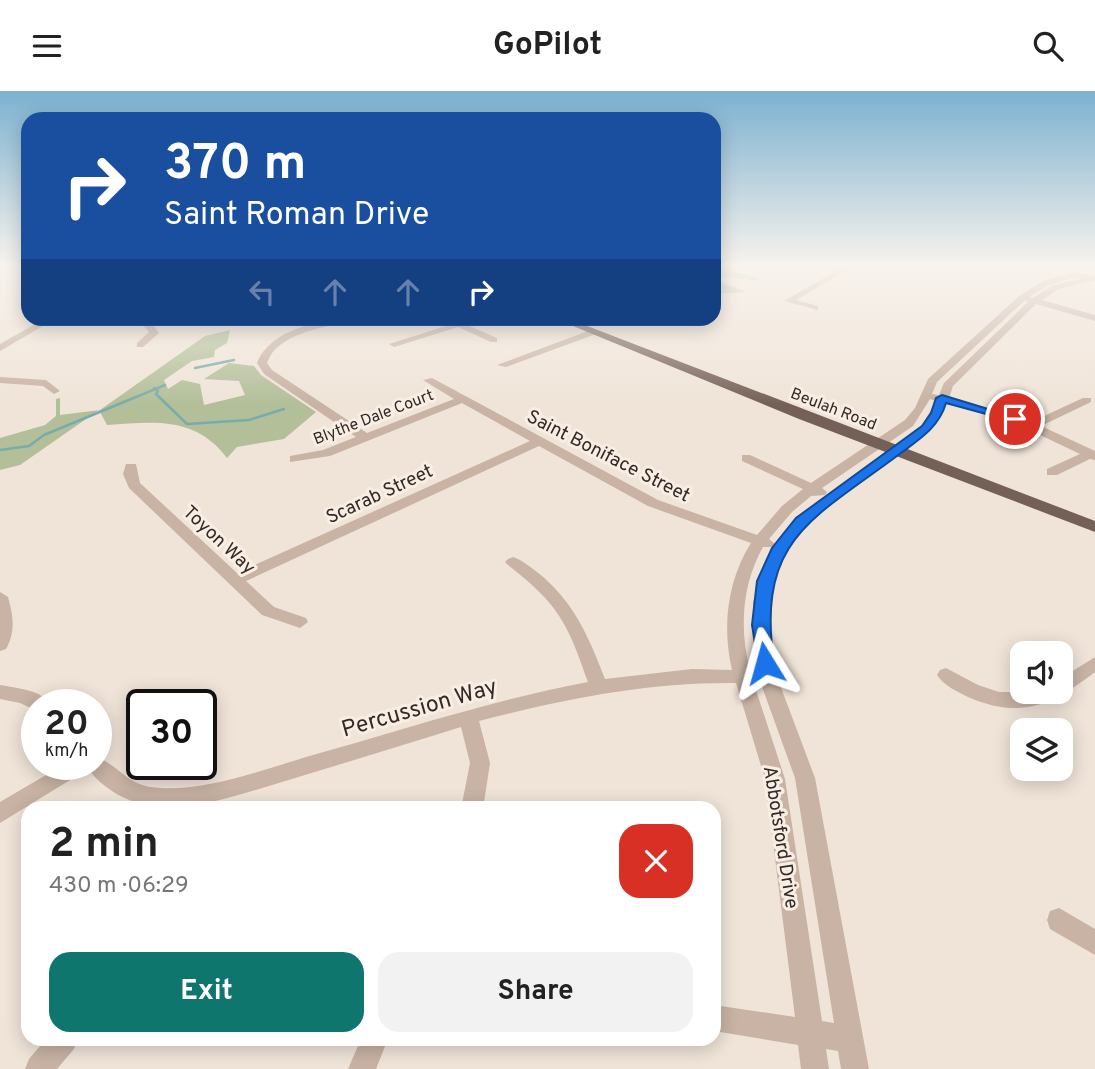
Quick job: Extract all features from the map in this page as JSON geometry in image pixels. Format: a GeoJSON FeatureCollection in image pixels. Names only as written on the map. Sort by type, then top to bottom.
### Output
{"type":"FeatureCollection","features":[{"type":"Feature","properties":{"kind":"main road","name":"Beulah Road"},"geometry":{"type":"LineString","coordinates":[[578,326],[1095,527]]}},
{"type":"Feature","properties":{"kind":"street","name":"Abbotsford Drive"},"geometry":{"type":"LineString","coordinates":[[888,447],[915,417],[932,381],[1006,313]]}},
{"type":"Feature","properties":{"kind":"street","name":"Abbotsford Drive"},"geometry":{"type":"LineString","coordinates":[[815,1069],[775,777],[742,675],[737,647],[738,598],[743,576],[759,541],[783,513],[823,493],[888,447],[932,422],[948,386],[1023,313]]}},
{"type":"Feature","properties":{"kind":"street"},"geometry":{"type":"LineString","coordinates":[[1076,313],[1095,318]]}},
{"type":"Feature","properties":{"kind":"street"},"geometry":{"type":"LineString","coordinates":[[0,348],[38,326]]}},
{"type":"Feature","properties":{"kind":"street"},"geometry":{"type":"LineString","coordinates":[[140,345],[154,333],[150,326]]}},
{"type":"Feature","properties":{"kind":"street"},"geometry":{"type":"LineString","coordinates":[[325,326],[281,340],[264,353],[262,363],[268,372],[365,437]]}},
{"type":"Feature","properties":{"kind":"street"},"geometry":{"type":"LineString","coordinates":[[394,344],[452,326]]}},
{"type":"Feature","properties":{"kind":"street"},"geometry":{"type":"LineString","coordinates":[[462,326],[494,340]]}},
{"type":"Feature","properties":{"kind":"street"},"geometry":{"type":"LineString","coordinates":[[502,365],[593,332]]}},
{"type":"Feature","properties":{"kind":"street"},"geometry":{"type":"LineString","coordinates":[[0,380],[46,383],[54,391]]}},
{"type":"Feature","properties":{"kind":"street","name":"Saint Boniface Street"},"geometry":{"type":"LineString","coordinates":[[428,380],[667,509],[780,548]]}},
{"type":"Feature","properties":{"kind":"street"},"geometry":{"type":"LineString","coordinates":[[925,395],[996,412],[1093,455]]}},
{"type":"Feature","properties":{"kind":"street","name":"Blythe Dale Court"},"geometry":{"type":"LineString","coordinates":[[294,459],[317,455],[463,399]]}},
{"type":"Feature","properties":{"kind":"street"},"geometry":{"type":"LineString","coordinates":[[1032,426],[1087,400]]}},
{"type":"Feature","properties":{"kind":"street","name":"Scarab Street"},"geometry":{"type":"LineString","coordinates":[[236,580],[539,441]]}},
{"type":"Feature","properties":{"kind":"street"},"geometry":{"type":"LineString","coordinates":[[1052,472],[1093,455]]}},
{"type":"Feature","properties":{"kind":"street"},"geometry":{"type":"LineString","coordinates":[[746,459],[823,493]]}},
{"type":"Feature","properties":{"kind":"street","name":"Toyon Way"},"geometry":{"type":"LineString","coordinates":[[131,467],[130,474],[134,485],[268,611],[300,622]]}},
{"type":"Feature","properties":{"kind":"street","name":"Abbotsford Drive"},"geometry":{"type":"LineString","coordinates":[[823,493],[780,548],[765,581],[761,602],[762,649],[768,677],[805,778],[855,1069]]}},
{"type":"Feature","properties":{"kind":"street"},"geometry":{"type":"LineString","coordinates":[[513,562],[546,586],[568,610],[598,684]]}},
{"type":"Feature","properties":{"kind":"street"},"geometry":{"type":"LineString","coordinates":[[0,597],[6,624],[0,645]]}},
{"type":"Feature","properties":{"kind":"street"},"geometry":{"type":"LineString","coordinates":[[1073,679],[1095,663]]}},
{"type":"Feature","properties":{"kind":"street"},"geometry":{"type":"LineString","coordinates":[[946,675],[973,692],[1010,701]]}},
{"type":"Feature","properties":{"kind":"street","name":"Percussion Way"},"geometry":{"type":"LineString","coordinates":[[110,780],[143,796],[207,800],[468,718],[598,684],[651,677],[768,677]]}},
{"type":"Feature","properties":{"kind":"street"},"geometry":{"type":"LineString","coordinates":[[0,691],[21,696]]}},
{"type":"Feature","properties":{"kind":"street"},"geometry":{"type":"LineString","coordinates":[[468,718],[480,763],[473,801]]}},
{"type":"Feature","properties":{"kind":"street"},"geometry":{"type":"LineString","coordinates":[[0,813],[54,780]]}},
{"type":"Feature","properties":{"kind":"street"},"geometry":{"type":"LineString","coordinates":[[1059,920],[1095,943]]}},
{"type":"Feature","properties":{"kind":"street"},"geometry":{"type":"LineString","coordinates":[[721,1019],[850,1039]]}},
{"type":"Feature","properties":{"kind":"street"},"geometry":{"type":"LineString","coordinates":[[39,1069],[58,1046]]}},
{"type":"Feature","properties":{"kind":"street"},"geometry":{"type":"LineString","coordinates":[[362,1069],[371,1046]]}},
{"type":"Feature","properties":{"kind":"green space"},"geometry":{"type":"Polygon","coordinates":[[[230,330],[227,343],[215,350],[214,357],[192,361],[164,380],[168,389],[182,380],[200,384],[204,405],[245,395],[239,381],[204,379],[229,363],[254,366],[261,375],[316,412],[284,439],[237,447],[227,458],[215,444],[188,428],[158,423],[107,425],[99,410],[205,336],[230,330]]]}},
{"type":"Feature","properties":{"kind":"green space"},"geometry":{"type":"Polygon","coordinates":[[[60,398],[60,415],[99,410],[20,465],[0,470],[0,438],[45,425],[56,416],[56,399],[60,398]]]}},
{"type":"Feature","properties":{"kind":"waterway"},"geometry":{"type":"LineString","coordinates":[[195,368],[234,360]]}},
{"type":"Feature","properties":{"kind":"waterway"},"geometry":{"type":"LineString","coordinates":[[155,389],[165,385]]}},
{"type":"Feature","properties":{"kind":"waterway"},"geometry":{"type":"LineString","coordinates":[[0,450],[29,446],[44,435],[155,389]]}},
{"type":"Feature","properties":{"kind":"waterway"},"geometry":{"type":"LineString","coordinates":[[155,389],[158,391],[156,394],[187,424],[249,420],[284,409]]}},
{"type":"Feature","properties":{"kind":"route"},"geometry":{"type":"LineString","coordinates":[[765,663],[760,625],[765,581],[780,548],[802,521],[926,428],[937,413],[942,398],[1015,419]]}}]}
